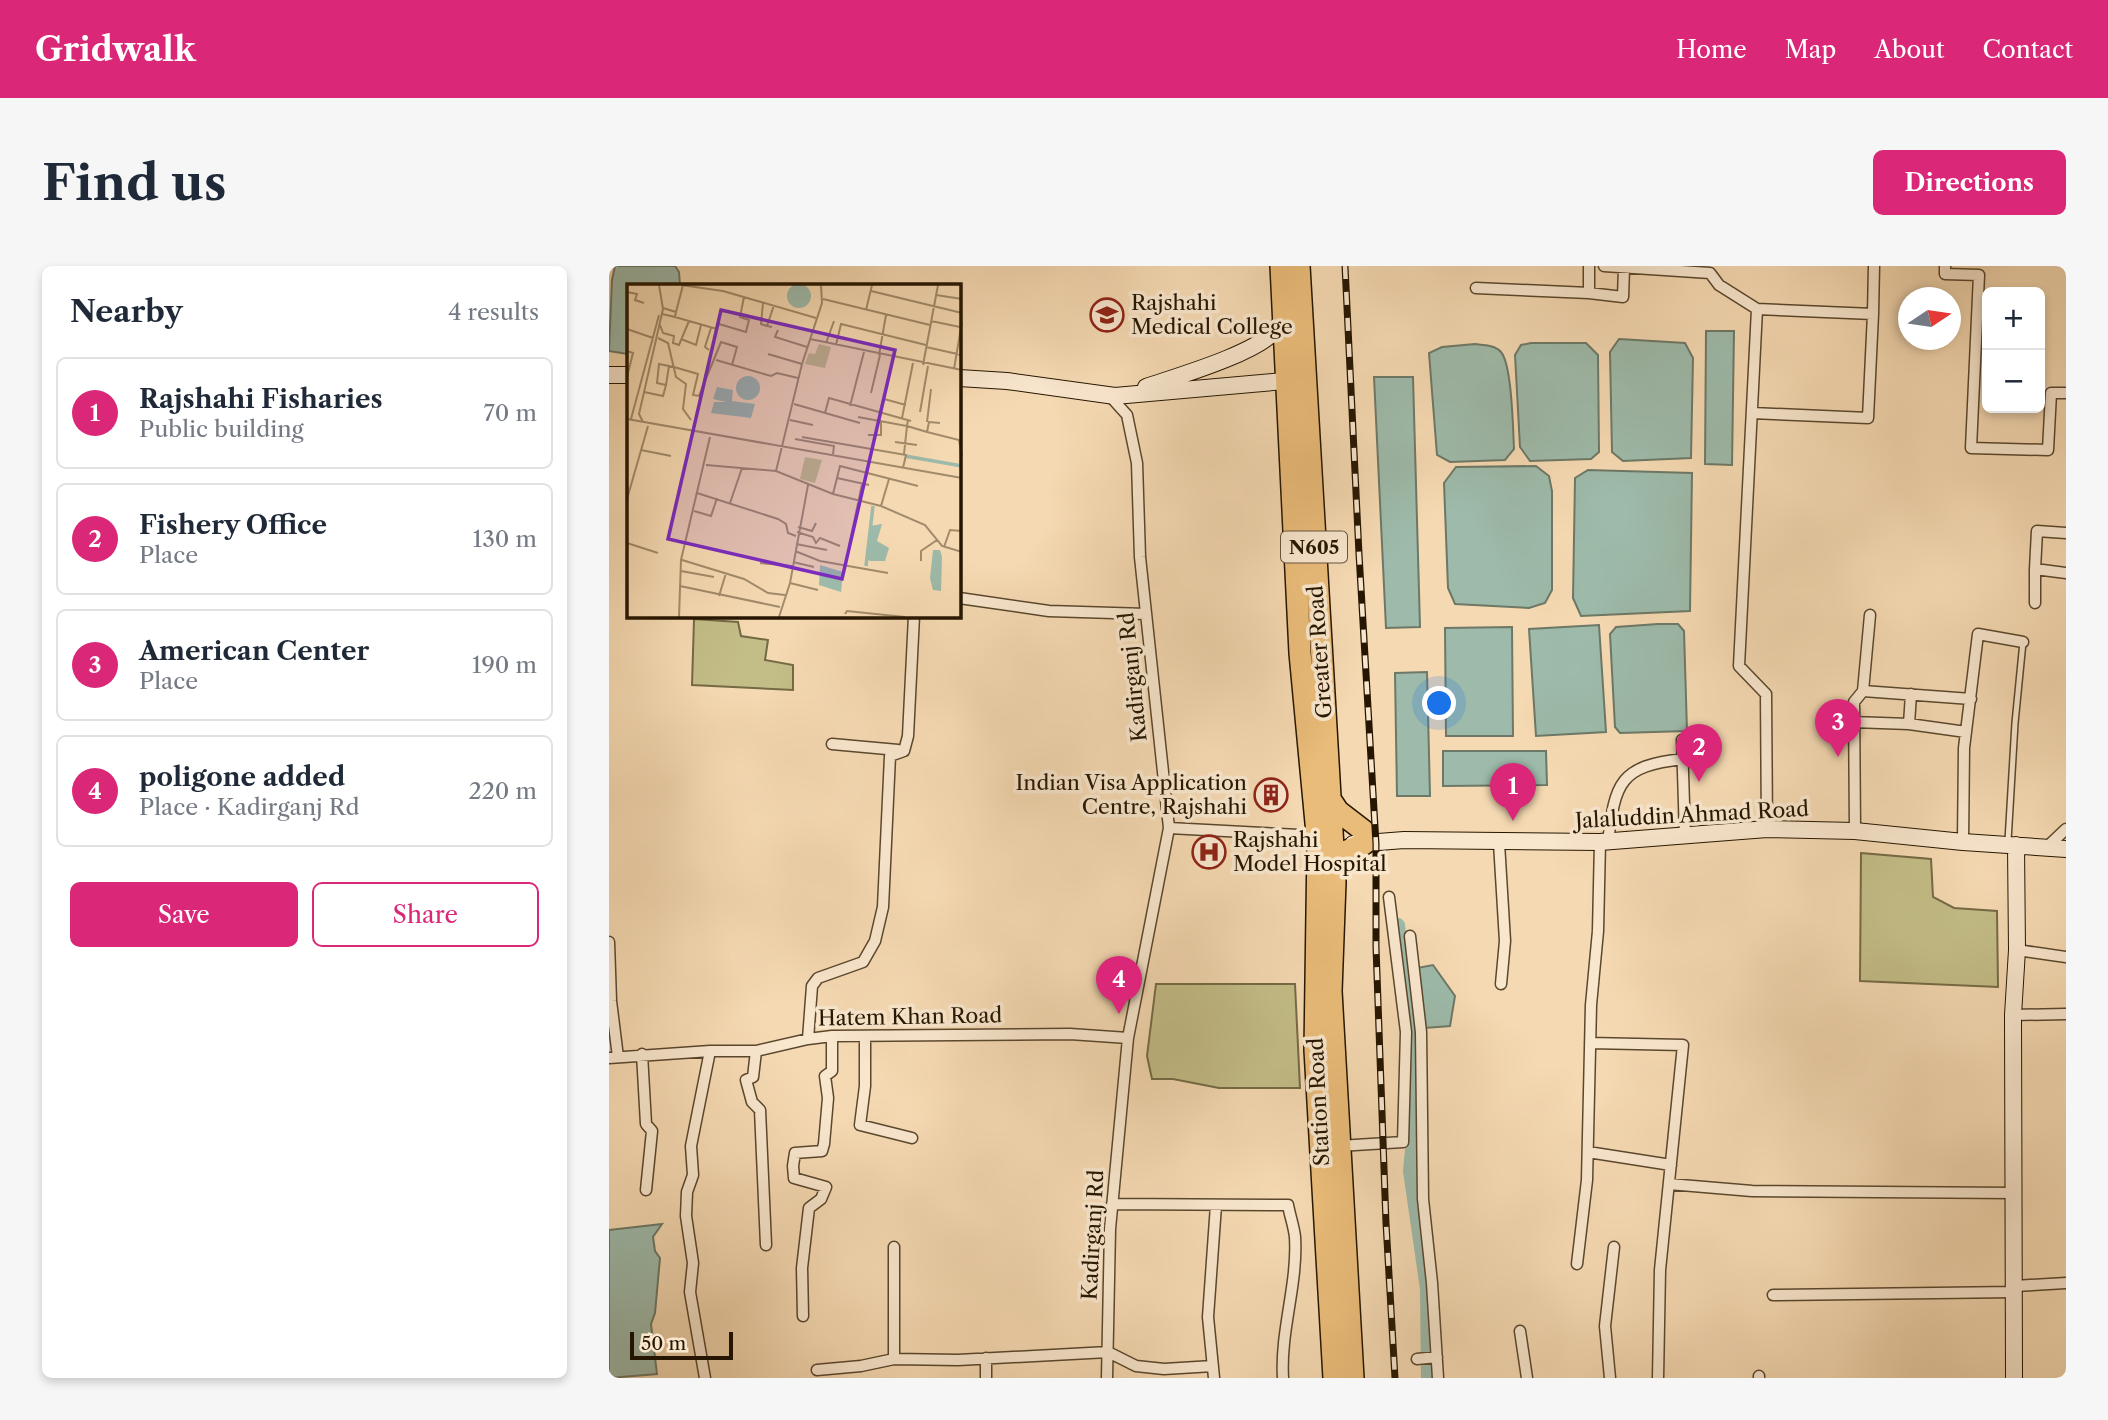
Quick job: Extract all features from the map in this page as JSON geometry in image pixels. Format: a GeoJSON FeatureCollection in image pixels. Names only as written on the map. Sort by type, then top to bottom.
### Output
{"type":"FeatureCollection","features":[{"type":"Feature","properties":{"kind":"highway","name":"Greater Road"},"geometry":{"type":"LineString","coordinates":[[1281,266],[1300,653],[1319,836]]}},
{"type":"Feature","properties":{"kind":"highway","name":"Greater Road"},"geometry":{"type":"LineString","coordinates":[[1300,266],[1330,799],[1319,836]]}},
{"type":"Feature","properties":{"kind":"highway"},"geometry":{"type":"LineString","coordinates":[[1330,799],[1364,837],[1347,851],[1334,870]]}},
{"type":"Feature","properties":{"kind":"highway","name":"Station Road"},"geometry":{"type":"LineString","coordinates":[[1319,836],[1334,870],[1331,991],[1353,1378]]}},
{"type":"Feature","properties":{"kind":"highway","name":"Station Road"},"geometry":{"type":"LineString","coordinates":[[1319,836],[1315,1050],[1334,1378]]}},
{"type":"Feature","properties":{"kind":"street"},"geometry":{"type":"LineString","coordinates":[[1589,266],[1589,293]]}},
{"type":"Feature","properties":{"kind":"street"},"geometry":{"type":"LineString","coordinates":[[1604,266],[1710,272],[1719,285],[1757,309],[1873,314]]}},
{"type":"Feature","properties":{"kind":"street"},"geometry":{"type":"LineString","coordinates":[[1752,413],[1868,418],[1874,266]]}},
{"type":"Feature","properties":{"kind":"street"},"geometry":{"type":"LineString","coordinates":[[1945,266],[1945,274],[1979,275],[1971,449],[2048,450],[2051,393],[2066,393]]}},
{"type":"Feature","properties":{"kind":"street"},"geometry":{"type":"LineString","coordinates":[[1476,288],[1623,297],[1624,268]]}},
{"type":"Feature","properties":{"kind":"street"},"geometry":{"type":"LineString","coordinates":[[1757,309],[1739,666],[1766,694],[1767,830]]}},
{"type":"Feature","properties":{"kind":"street"},"geometry":{"type":"LineString","coordinates":[[1115,395],[1212,364],[1242,351],[1277,329],[1284,316]]}},
{"type":"Feature","properties":{"kind":"street"},"geometry":{"type":"LineString","coordinates":[[609,375],[627,374]]}},
{"type":"Feature","properties":{"kind":"street"},"geometry":{"type":"LineString","coordinates":[[961,378],[1007,381],[1115,395],[1285,381]]}},
{"type":"Feature","properties":{"kind":"street","name":"Kadirganj Rd"},"geometry":{"type":"LineString","coordinates":[[1107,1378],[1112,1204],[1129,1038],[1169,828],[1140,557],[1137,463],[1127,415],[1115,395]]}},
{"type":"Feature","properties":{"kind":"street"},"geometry":{"type":"LineString","coordinates":[[2035,603],[2037,531],[2066,533]]}},
{"type":"Feature","properties":{"kind":"street"},"geometry":{"type":"LineString","coordinates":[[2035,569],[2066,573]]}},
{"type":"Feature","properties":{"kind":"street"},"geometry":{"type":"LineString","coordinates":[[961,598],[1049,611],[1146,614]]}},
{"type":"Feature","properties":{"kind":"street"},"geometry":{"type":"LineString","coordinates":[[1854,831],[1854,702],[1863,691],[1870,615]]}},
{"type":"Feature","properties":{"kind":"street"},"geometry":{"type":"LineString","coordinates":[[904,751],[908,736],[914,618]]}},
{"type":"Feature","properties":{"kind":"street"},"geometry":{"type":"LineString","coordinates":[[1963,842],[1966,732],[1978,634],[2023,642]]}},
{"type":"Feature","properties":{"kind":"street"},"geometry":{"type":"LineString","coordinates":[[1863,691],[1971,699]]}},
{"type":"Feature","properties":{"kind":"street"},"geometry":{"type":"LineString","coordinates":[[1909,724],[1911,694]]}},
{"type":"Feature","properties":{"kind":"street"},"geometry":{"type":"LineString","coordinates":[[1853,722],[1909,724],[1966,732]]}},
{"type":"Feature","properties":{"kind":"street"},"geometry":{"type":"LineString","coordinates":[[1682,740],[1685,836]]}},
{"type":"Feature","properties":{"kind":"street"},"geometry":{"type":"LineString","coordinates":[[832,744],[904,751]]}},
{"type":"Feature","properties":{"kind":"street"},"geometry":{"type":"LineString","coordinates":[[808,1039],[812,986],[818,978],[863,962],[875,941],[883,906],[890,756],[904,751]]}},
{"type":"Feature","properties":{"kind":"street"},"geometry":{"type":"LineString","coordinates":[[1577,1264],[1587,1180],[1590,1043],[1604,842],[1614,800],[1629,776],[1643,766],[1683,760]]}},
{"type":"Feature","properties":{"kind":"street"},"geometry":{"type":"LineString","coordinates":[[1169,828],[1319,836]]}},
{"type":"Feature","properties":{"kind":"street"},"geometry":{"type":"LineString","coordinates":[[2047,847],[2066,829]]}},
{"type":"Feature","properties":{"kind":"street","name":"Jalaluddin Ahmad Road"},"geometry":{"type":"LineString","coordinates":[[1319,836],[1499,843],[1604,842],[1767,830],[1854,831],[2066,849]]}},
{"type":"Feature","properties":{"kind":"street"},"geometry":{"type":"LineString","coordinates":[[1499,843],[1505,941],[1501,984]]}},
{"type":"Feature","properties":{"kind":"street"},"geometry":{"type":"LineString","coordinates":[[2012,845],[2017,950],[2013,1015],[2014,1378]]}},
{"type":"Feature","properties":{"kind":"street"},"geometry":{"type":"LineString","coordinates":[[1339,1146],[1403,1142],[1406,1032],[1389,897]]}},
{"type":"Feature","properties":{"kind":"street"},"geometry":{"type":"LineString","coordinates":[[1410,936],[1421,1032],[1423,1199],[1438,1378]]}},
{"type":"Feature","properties":{"kind":"street"},"geometry":{"type":"LineString","coordinates":[[609,942],[614,1057]]}},
{"type":"Feature","properties":{"kind":"street"},"geometry":{"type":"LineString","coordinates":[[2017,950],[2066,957]]}},
{"type":"Feature","properties":{"kind":"street"},"geometry":{"type":"LineString","coordinates":[[2013,1015],[2066,1014]]}},
{"type":"Feature","properties":{"kind":"street"},"geometry":{"type":"LineString","coordinates":[[1406,1032],[1421,1032]]}},
{"type":"Feature","properties":{"kind":"street","name":"Hatem Khan Road"},"geometry":{"type":"LineString","coordinates":[[614,1057],[756,1051],[808,1039],[832,1037],[1070,1034],[1129,1038]]}},
{"type":"Feature","properties":{"kind":"street"},"geometry":{"type":"LineString","coordinates":[[865,1036],[865,1086],[860,1125],[912,1138]]}},
{"type":"Feature","properties":{"kind":"street"},"geometry":{"type":"LineString","coordinates":[[803,1316],[802,1268],[809,1208],[821,1199],[826,1187],[794,1178],[793,1166],[795,1153],[822,1151],[828,1098],[825,1076],[832,1072],[832,1037]]}},
{"type":"Feature","properties":{"kind":"street"},"geometry":{"type":"LineString","coordinates":[[1590,1043],[1683,1045],[1660,1270],[1658,1378]]}},
{"type":"Feature","properties":{"kind":"street"},"geometry":{"type":"LineString","coordinates":[[705,1378],[690,1292],[693,1263],[686,1216],[687,1192],[693,1175],[691,1146],[710,1051]]}},
{"type":"Feature","properties":{"kind":"street"},"geometry":{"type":"LineString","coordinates":[[756,1051],[753,1077],[746,1080],[752,1102],[760,1110],[766,1245]]}},
{"type":"Feature","properties":{"kind":"street"},"geometry":{"type":"LineString","coordinates":[[642,1054],[646,1124],[652,1131],[646,1190]]}},
{"type":"Feature","properties":{"kind":"street"},"geometry":{"type":"LineString","coordinates":[[1406,1082],[1422,1083]]}},
{"type":"Feature","properties":{"kind":"street"},"geometry":{"type":"LineString","coordinates":[[1588,1152],[1671,1165]]}},
{"type":"Feature","properties":{"kind":"street"},"geometry":{"type":"LineString","coordinates":[[1668,1184],[1752,1191],[2014,1192]]}},
{"type":"Feature","properties":{"kind":"street"},"geometry":{"type":"LineString","coordinates":[[1112,1204],[1288,1205],[1295,1236],[1294,1265],[1285,1321],[1283,1378]]}},
{"type":"Feature","properties":{"kind":"street"},"geometry":{"type":"LineString","coordinates":[[1214,1378],[1208,1317],[1216,1205]]}},
{"type":"Feature","properties":{"kind":"street"},"geometry":{"type":"LineString","coordinates":[[894,1247],[894,1359]]}},
{"type":"Feature","properties":{"kind":"street"},"geometry":{"type":"LineString","coordinates":[[1610,1378],[1605,1326],[1614,1247]]}},
{"type":"Feature","properties":{"kind":"street"},"geometry":{"type":"LineString","coordinates":[[1773,1295],[2015,1289],[2066,1283]]}},
{"type":"Feature","properties":{"kind":"street"},"geometry":{"type":"LineString","coordinates":[[1520,1331],[1527,1378]]}},
{"type":"Feature","properties":{"kind":"street"},"geometry":{"type":"LineString","coordinates":[[817,1370],[861,1366],[894,1359],[1108,1352],[1136,1366],[1164,1369],[1213,1366]]}},
{"type":"Feature","properties":{"kind":"street"},"geometry":{"type":"LineString","coordinates":[[1417,1359],[1437,1357]]}},
{"type":"Feature","properties":{"kind":"street"},"geometry":{"type":"LineString","coordinates":[[986,1358],[986,1378]]}},
{"type":"Feature","properties":{"kind":"lane"},"geometry":{"type":"LineString","coordinates":[[2012,845],[2015,723],[2023,642]]}},
{"type":"Feature","properties":{"kind":"shaded area"},"geometry":{"type":"Polygon","coordinates":[[[615,266],[675,266],[679,272],[680,284],[627,284],[627,354],[609,351],[615,266]]]}},
{"type":"Feature","properties":{"kind":"shaded area"},"geometry":{"type":"Polygon","coordinates":[[[1706,331],[1734,331],[1732,465],[1705,464],[1706,331]]]}},
{"type":"Feature","properties":{"kind":"shaded area"},"geometry":{"type":"Polygon","coordinates":[[[1619,339],[1685,343],[1693,358],[1691,458],[1623,461],[1612,452],[1610,352],[1619,339]]]}},
{"type":"Feature","properties":{"kind":"shaded area"},"geometry":{"type":"Polygon","coordinates":[[[1586,343],[1598,355],[1599,452],[1591,459],[1530,461],[1520,447],[1515,355],[1521,345],[1586,343]]]}},
{"type":"Feature","properties":{"kind":"shaded area"},"geometry":{"type":"Polygon","coordinates":[[[1475,344],[1496,348],[1505,359],[1514,449],[1505,460],[1450,462],[1437,455],[1429,353],[1442,347],[1475,344]]]}},
{"type":"Feature","properties":{"kind":"shaded area"},"geometry":{"type":"Polygon","coordinates":[[[1374,377],[1413,377],[1420,627],[1386,628],[1374,377]]]}},
{"type":"Feature","properties":{"kind":"shaded area"},"geometry":{"type":"Polygon","coordinates":[[[1536,466],[1549,476],[1552,491],[1552,590],[1545,603],[1529,608],[1455,604],[1448,588],[1444,483],[1456,467],[1536,466]]]}},
{"type":"Feature","properties":{"kind":"shaded area"},"geometry":{"type":"Polygon","coordinates":[[[1588,470],[1692,473],[1690,611],[1581,616],[1573,598],[1575,478],[1588,470]]]}},
{"type":"Feature","properties":{"kind":"shaded area"},"geometry":{"type":"Polygon","coordinates":[[[694,619],[738,622],[741,636],[768,640],[765,660],[793,665],[793,690],[692,685],[694,619]]]}},
{"type":"Feature","properties":{"kind":"shaded area"},"geometry":{"type":"Polygon","coordinates":[[[1678,624],[1684,631],[1687,731],[1620,733],[1615,727],[1610,634],[1616,627],[1678,624]]]}},
{"type":"Feature","properties":{"kind":"shaded area"},"geometry":{"type":"Polygon","coordinates":[[[1599,625],[1606,732],[1536,736],[1529,629],[1599,625]]]}},
{"type":"Feature","properties":{"kind":"shaded area"},"geometry":{"type":"Polygon","coordinates":[[[1512,627],[1513,736],[1446,736],[1445,628],[1512,627]]]}},
{"type":"Feature","properties":{"kind":"shaded area"},"geometry":{"type":"Polygon","coordinates":[[[1427,672],[1430,796],[1397,796],[1395,673],[1427,672]]]}},
{"type":"Feature","properties":{"kind":"shaded area"},"geometry":{"type":"Polygon","coordinates":[[[1443,751],[1546,751],[1547,785],[1443,786],[1443,751]]]}},
{"type":"Feature","properties":{"kind":"shaded area"},"geometry":{"type":"Polygon","coordinates":[[[1861,853],[1931,859],[1933,897],[1954,908],[1997,911],[1998,987],[1860,981],[1861,853]]]}},
{"type":"Feature","properties":{"kind":"shaded area"},"geometry":{"type":"Polygon","coordinates":[[[1433,965],[1455,996],[1450,1026],[1425,1028],[1417,968],[1433,965]]]}},
{"type":"Feature","properties":{"kind":"shaded area"},"geometry":{"type":"Polygon","coordinates":[[[1156,984],[1295,984],[1300,1088],[1219,1088],[1173,1079],[1152,1079],[1147,1056],[1156,984]]]}},
{"type":"Feature","properties":{"kind":"shaded area"},"geometry":{"type":"Polygon","coordinates":[[[662,1224],[653,1237],[655,1251],[660,1258],[655,1313],[651,1324],[657,1374],[609,1378],[609,1230],[662,1224]]]}},
{"type":"Feature","properties":{"kind":"waterway"},"geometry":{"type":"LineString","coordinates":[[1398,925],[1416,1051],[1416,1108],[1410,1171],[1427,1289],[1428,1378]]}},
{"type":"Feature","properties":{"kind":"railway"},"geometry":{"type":"LineString","coordinates":[[1345,266],[1376,844],[1376,947],[1386,1223],[1395,1378]]}},
{"type":"Feature","properties":{"kind":"place","name":"Rajshahi Medical College"},"geometry":{"type":"Point","coordinates":[1107,315]}},
{"type":"Feature","properties":{"kind":"place","name":"American Center"},"geometry":{"type":"Point","coordinates":[1838,757]}},
{"type":"Feature","properties":{"kind":"place","name":"Fishery Office"},"geometry":{"type":"Point","coordinates":[1699,782]}},
{"type":"Feature","properties":{"kind":"place","name":"Indian Visa Application Centre, Rajshahi"},"geometry":{"type":"Point","coordinates":[1271,795]}},
{"type":"Feature","properties":{"kind":"place","name":"Rajshahi Fisharies"},"geometry":{"type":"Point","coordinates":[1513,821]}},
{"type":"Feature","properties":{"kind":"place","name":"Rajshahi Model Hospital"},"geometry":{"type":"Point","coordinates":[1209,852]}},
{"type":"Feature","properties":{"kind":"place","name":"poligone added"},"geometry":{"type":"Point","coordinates":[1119,1014]}}]}
